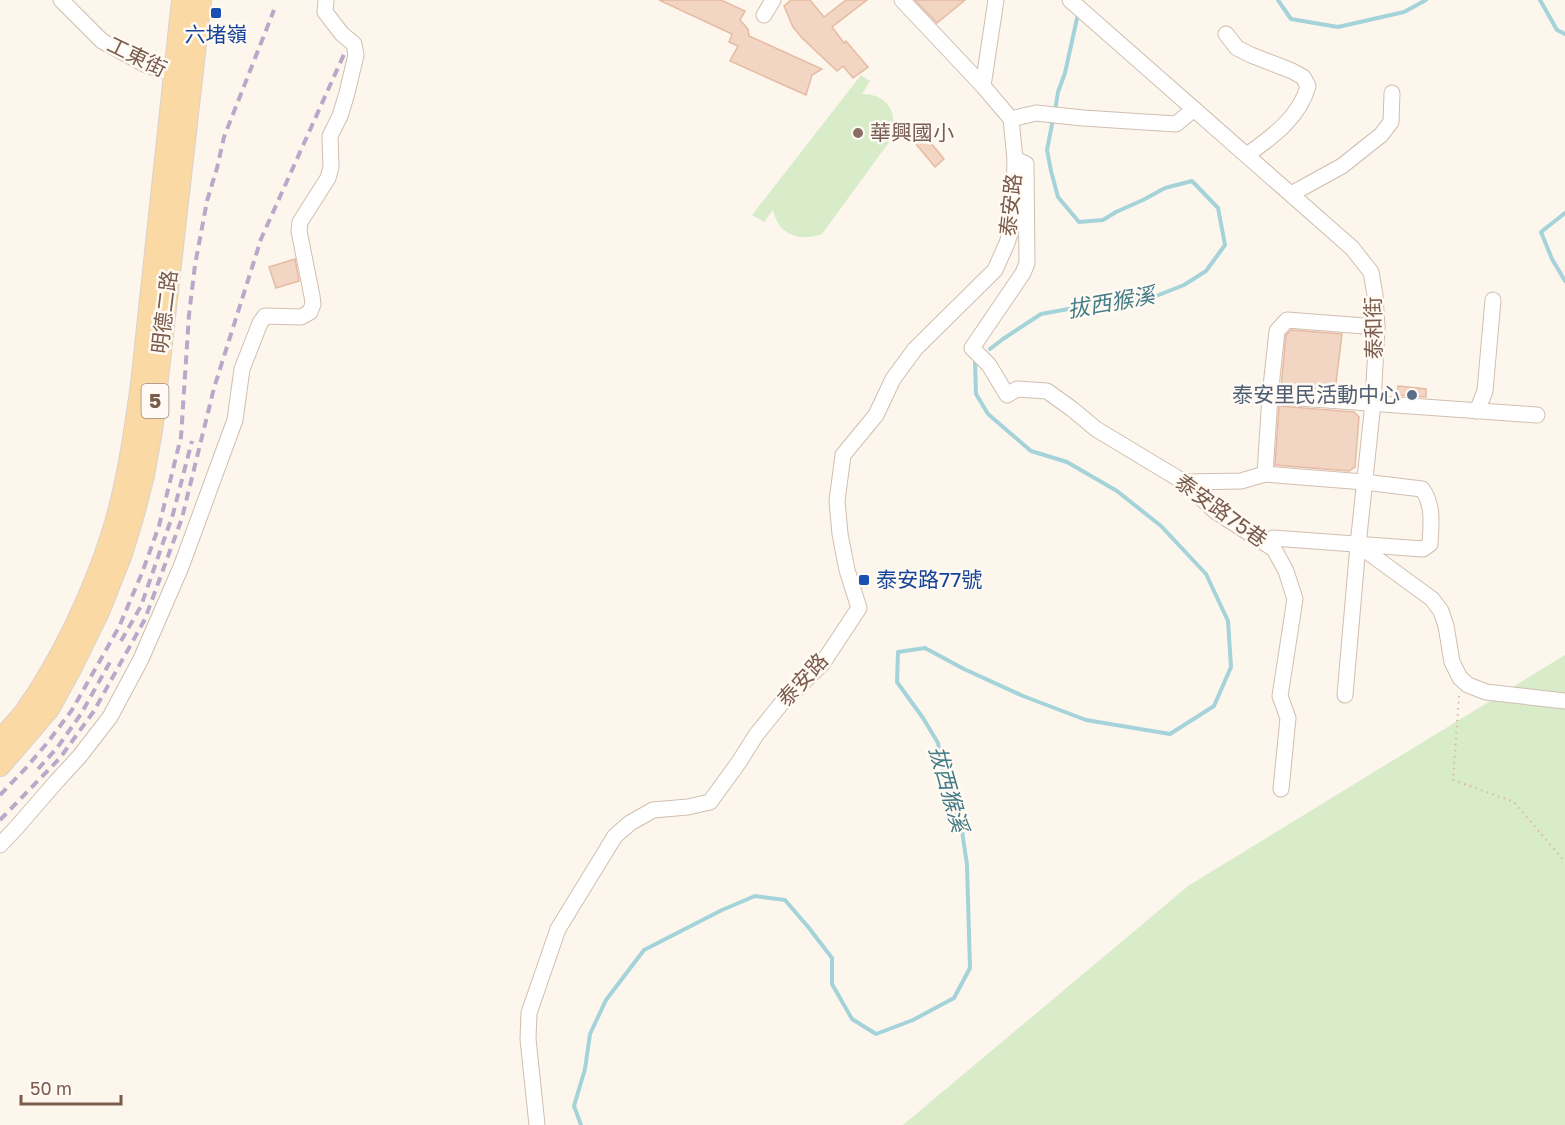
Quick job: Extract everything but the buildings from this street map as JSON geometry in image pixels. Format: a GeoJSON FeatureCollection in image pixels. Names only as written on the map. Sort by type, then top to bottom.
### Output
{"type":"FeatureCollection","features":[{"type":"Feature","properties":{"kind":"main road","name":"明德二路"},"geometry":{"type":"LineString","coordinates":[[0,766],[49,709],[71,669],[122,554],[144,475],[152,431],[184,77],[182,0]]}},
{"type":"Feature","properties":{"kind":"main road","name":"明德二路"},"geometry":{"type":"LineString","coordinates":[[0,740],[22,715],[43,685],[94,582],[112,532],[123,490],[136,420],[184,77],[201,0]]}},
{"type":"Feature","properties":{"kind":"street","name":"工東街"},"geometry":{"type":"LineString","coordinates":[[61,0],[102,41],[146,65],[184,77]]}},
{"type":"Feature","properties":{"kind":"street"},"geometry":{"type":"LineString","coordinates":[[0,845],[79,757],[110,717],[141,659],[181,567],[235,420],[242,369],[260,323],[265,316],[301,318],[310,312],[313,304],[299,231],[300,222],[328,178],[331,166],[330,135],[340,116],[356,55],[354,44],[342,34],[325,12],[326,0]]}},
{"type":"Feature","properties":{"kind":"street"},"geometry":{"type":"LineString","coordinates":[[764,15],[773,0]]}},
{"type":"Feature","properties":{"kind":"street"},"geometry":{"type":"LineString","coordinates":[[902,0],[1011,119],[1036,112],[1083,118],[1176,124],[1194,109],[1071,1]]}},
{"type":"Feature","properties":{"kind":"street"},"geometry":{"type":"LineString","coordinates":[[983,86],[996,0]]}},
{"type":"Feature","properties":{"kind":"street"},"geometry":{"type":"LineString","coordinates":[[1226,34],[1237,48],[1298,74],[1303,77],[1308,86],[1306,96],[1283,128],[1247,155]]}},
{"type":"Feature","properties":{"kind":"street"},"geometry":{"type":"LineString","coordinates":[[1291,194],[1342,166],[1381,135],[1391,122],[1392,93]]}},
{"type":"Feature","properties":{"kind":"street","name":"泰和街"},"geometry":{"type":"LineString","coordinates":[[1194,109],[1352,248],[1371,272],[1377,327],[1373,403],[1344,695]]}},
{"type":"Feature","properties":{"kind":"street","name":"泰安路"},"geometry":{"type":"LineString","coordinates":[[537,1125],[528,1040],[529,1014],[558,928],[615,836],[630,823],[653,810],[688,807],[710,802],[756,735],[781,704],[822,664],[859,608],[847,570],[840,534],[837,501],[843,455],[876,415],[893,380],[915,349],[995,270],[1008,243],[1013,224],[1015,159],[1011,119]]}},
{"type":"Feature","properties":{"kind":"street","name":"泰安路"},"geometry":{"type":"LineString","coordinates":[[972,348],[1023,273],[1027,263],[1026,164],[1015,159]]}},
{"type":"Feature","properties":{"kind":"street"},"geometry":{"type":"LineString","coordinates":[[1476,411],[1485,391],[1493,300]]}},
{"type":"Feature","properties":{"kind":"street"},"geometry":{"type":"LineString","coordinates":[[1265,474],[1277,331],[1287,320],[1377,327]]}},
{"type":"Feature","properties":{"kind":"street","name":"泰安路75巷"},"geometry":{"type":"LineString","coordinates":[[972,348],[989,365],[1007,394],[1017,389],[1047,391],[1095,429],[1184,482],[1215,512],[1274,549],[1286,571],[1295,599],[1280,696],[1288,718],[1281,789]]}},
{"type":"Feature","properties":{"kind":"street"},"geometry":{"type":"LineString","coordinates":[[1270,396],[1537,416]]}},
{"type":"Feature","properties":{"kind":"street"},"geometry":{"type":"LineString","coordinates":[[1184,482],[1241,481],[1265,474],[1422,489],[1428,497],[1432,515],[1431,544],[1423,549],[1273,538]]}},
{"type":"Feature","properties":{"kind":"street"},"geometry":{"type":"LineString","coordinates":[[1358,545],[1432,599],[1444,618],[1452,662],[1460,678],[1468,685],[1486,692],[1565,701]]}},
{"type":"Feature","properties":{"kind":"path"},"geometry":{"type":"LineString","coordinates":[[1460,678],[1454,780],[1514,802],[1565,862]]}},
{"type":"Feature","properties":{"kind":"green space"},"geometry":{"type":"Polygon","coordinates":[[[861,75],[870,81],[862,94],[880,98],[890,108],[894,124],[893,132],[890,141],[822,234],[798,237],[791,234],[780,225],[773,210],[764,222],[752,215],[861,75]]]}},
{"type":"Feature","properties":{"kind":"green space"},"geometry":{"type":"Polygon","coordinates":[[[1565,655],[1565,1125],[903,1125],[1188,886],[1565,655]]]}},
{"type":"Feature","properties":{"kind":"waterway"},"geometry":{"type":"LineString","coordinates":[[1278,0],[1291,19],[1338,27],[1404,12],[1426,0]]}},
{"type":"Feature","properties":{"kind":"waterway"},"geometry":{"type":"LineString","coordinates":[[1540,0],[1557,30],[1565,34]]}},
{"type":"Feature","properties":{"kind":"waterway","name":"拔西猴溪"},"geometry":{"type":"LineString","coordinates":[[1055,111],[1078,14]]}},
{"type":"Feature","properties":{"kind":"waterway","name":"拔西猴溪"},"geometry":{"type":"LineString","coordinates":[[990,349],[1041,314],[1101,303],[1146,300],[1184,285],[1206,271],[1225,245],[1218,208],[1192,181],[1165,188],[1103,220],[1079,222],[1058,197],[1051,171],[1047,150],[1053,119]]}},
{"type":"Feature","properties":{"kind":"waterway"},"geometry":{"type":"LineString","coordinates":[[1565,213],[1541,232],[1552,259],[1565,281]]}},
{"type":"Feature","properties":{"kind":"waterway","name":"拔西猴溪"},"geometry":{"type":"LineString","coordinates":[[581,1125],[574,1106],[585,1069],[590,1034],[606,1000],[644,950],[722,910],[755,896],[785,900],[832,958],[832,984],[852,1019],[876,1034],[913,1020],[954,998],[970,968],[967,865],[961,824],[946,786],[938,743],[897,682],[898,652],[925,648],[1023,696],[1086,720],[1170,734],[1214,706],[1231,667],[1228,621],[1206,574],[1161,526],[1117,491],[1067,462],[1031,451],[988,414],[976,394],[975,361]]}},
{"type":"Feature","properties":{"kind":"railway"},"geometry":{"type":"LineString","coordinates":[[0,795],[48,742],[72,710],[119,627],[159,526],[181,437],[189,315],[195,265],[207,201],[224,137],[274,10]]}},
{"type":"Feature","properties":{"kind":"railway"},"geometry":{"type":"LineString","coordinates":[[0,820],[60,758],[94,711],[145,619],[182,518],[214,388],[261,239],[345,52]]}},
{"type":"Feature","properties":{"kind":"railway"},"geometry":{"type":"LineString","coordinates":[[121,641],[141,606],[173,514],[192,441]]}},
{"type":"Feature","properties":{"kind":"railway"},"geometry":{"type":"LineString","coordinates":[[38,769],[57,748],[81,714],[110,662]]}},
{"type":"Feature","properties":{"kind":"place","name":"六堵嶺"},"geometry":{"type":"Point","coordinates":[216,13]}},
{"type":"Feature","properties":{"kind":"place","name":"華興國小"},"geometry":{"type":"Point","coordinates":[858,133]}},
{"type":"Feature","properties":{"kind":"place","name":"泰安里民活動中心"},"geometry":{"type":"Point","coordinates":[1412,395]}},
{"type":"Feature","properties":{"kind":"place","name":"泰安路77號"},"geometry":{"type":"Point","coordinates":[864,580]}}]}
